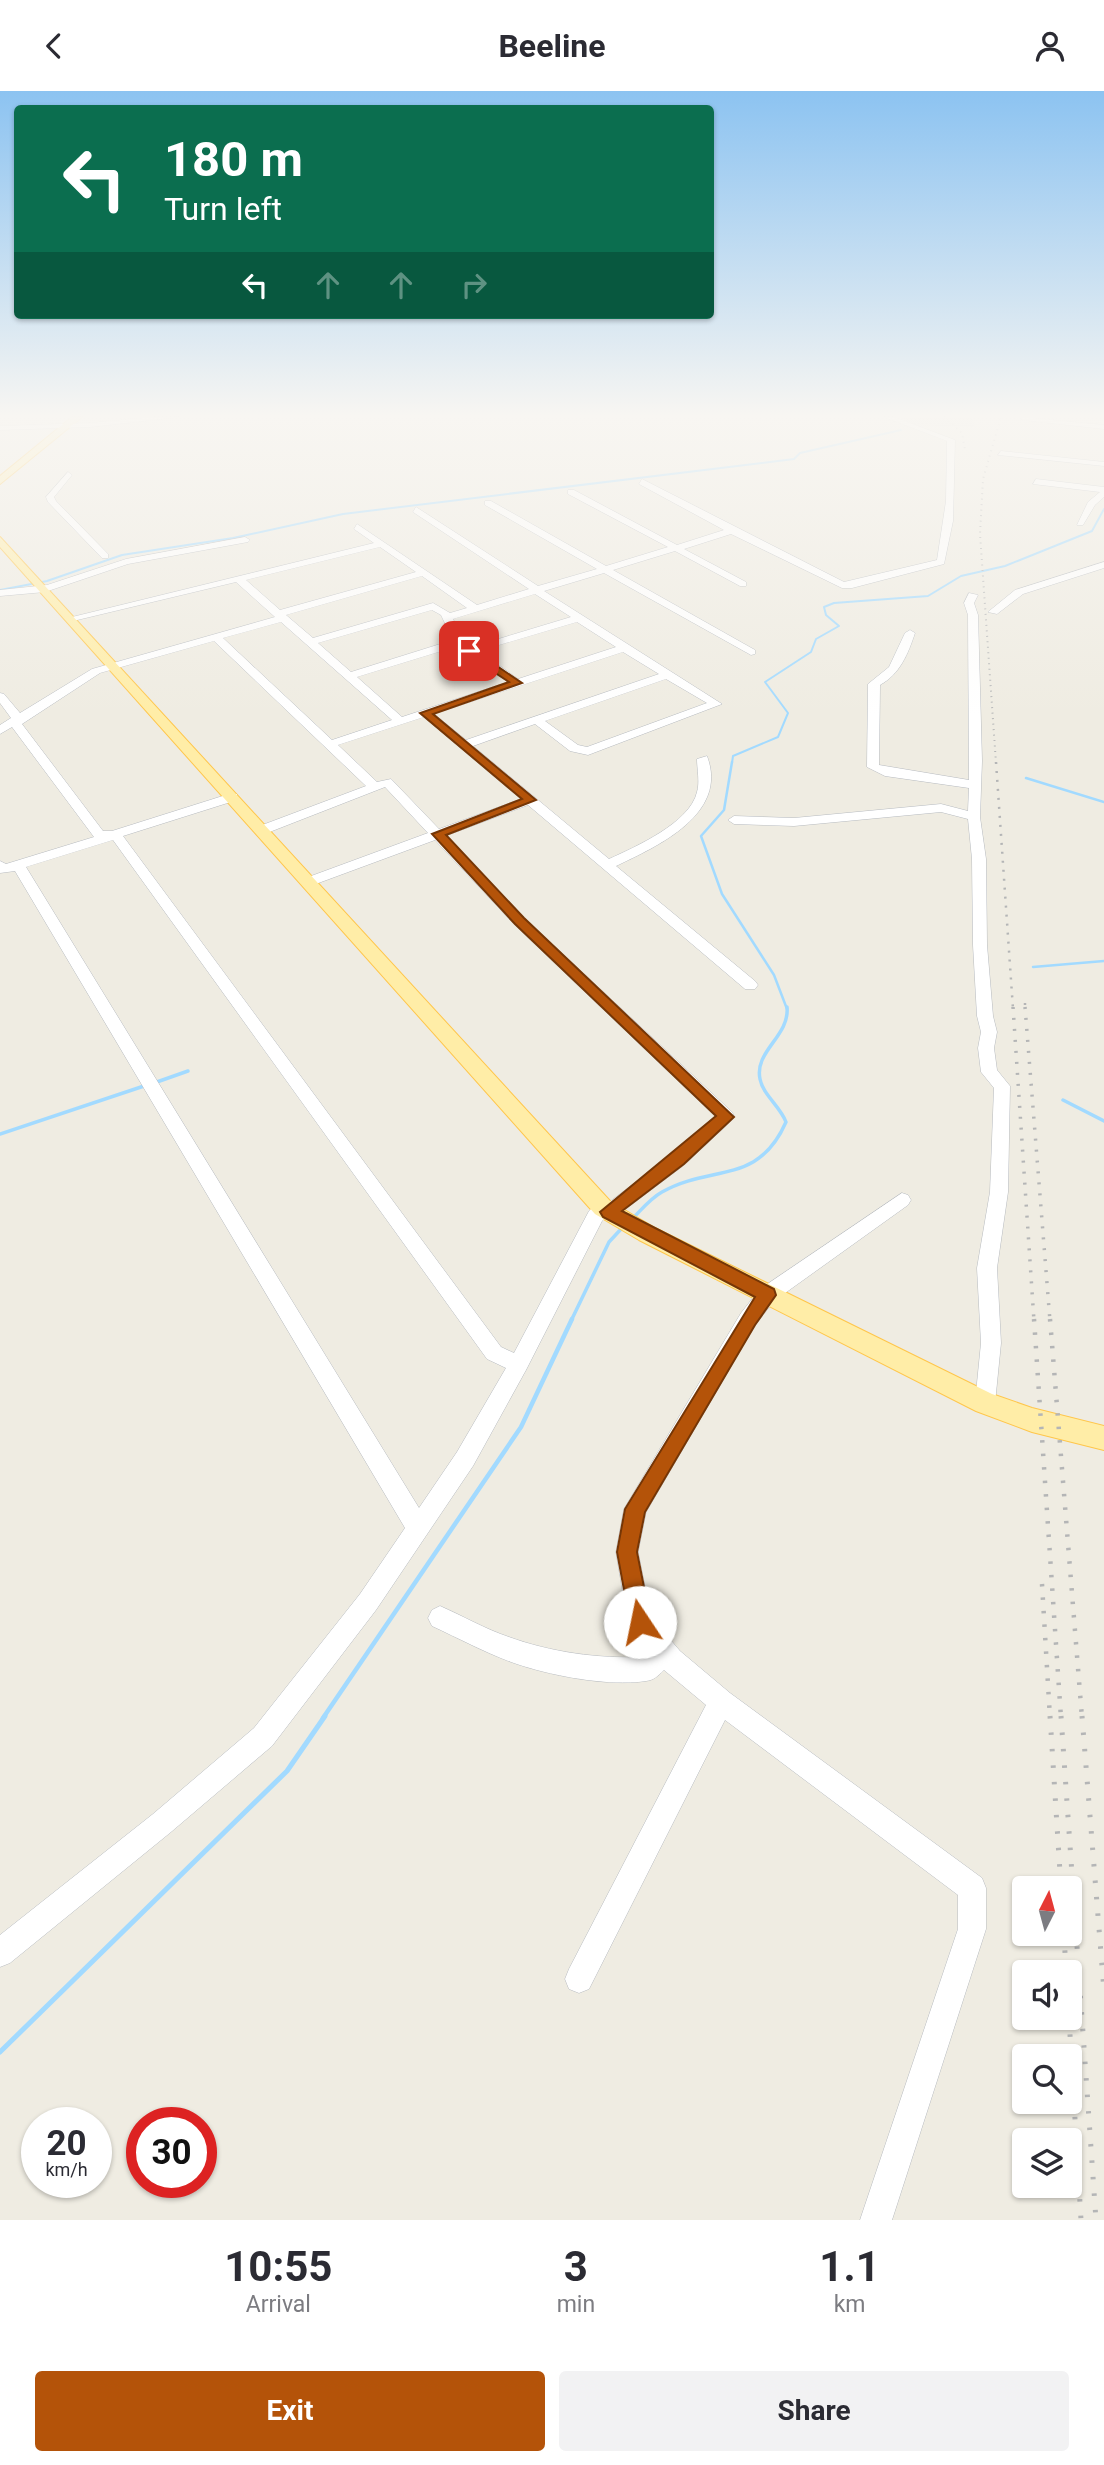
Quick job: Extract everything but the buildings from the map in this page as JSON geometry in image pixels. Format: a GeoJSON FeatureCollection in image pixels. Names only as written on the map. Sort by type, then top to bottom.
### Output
{"type":"FeatureCollection","features":[{"type":"Feature","properties":{"kind":"main road"},"geometry":{"type":"LineString","coordinates":[[0,540],[44,581],[72,618],[606,1210],[647,1234],[985,1403],[1032,1420],[1104,1438]]}},
{"type":"Feature","properties":{"kind":"street"},"geometry":{"type":"LineString","coordinates":[[66,516],[105,556]]}},
{"type":"Feature","properties":{"kind":"street"},"geometry":{"type":"LineString","coordinates":[[426,516],[624,648],[716,704],[588,751],[575,748],[537,720]]}},
{"type":"Feature","properties":{"kind":"street"},"geometry":{"type":"LineString","coordinates":[[512,516],[751,652]]}},
{"type":"Feature","properties":{"kind":"street"},"geometry":{"type":"LineString","coordinates":[[617,516],[743,584]]}},
{"type":"Feature","properties":{"kind":"street"},"geometry":{"type":"LineString","coordinates":[[705,516],[842,585],[852,585],[942,562],[947,551],[948,516]]}},
{"type":"Feature","properties":{"kind":"street"},"geometry":{"type":"LineString","coordinates":[[1080,523],[1084,516]]}},
{"type":"Feature","properties":{"kind":"street"},"geometry":{"type":"LineString","coordinates":[[357,527],[476,609]]}},
{"type":"Feature","properties":{"kind":"street"},"geometry":{"type":"LineString","coordinates":[[447,617],[732,531]]}},
{"type":"Feature","properties":{"kind":"street"},"geometry":{"type":"LineString","coordinates":[[0,593],[126,562],[245,540]]}},
{"type":"Feature","properties":{"kind":"street"},"geometry":{"type":"LineString","coordinates":[[93,560],[174,542]]}},
{"type":"Feature","properties":{"kind":"street"},"geometry":{"type":"LineString","coordinates":[[72,618],[222,580],[240,580],[383,544]]}},
{"type":"Feature","properties":{"kind":"street"},"geometry":{"type":"LineString","coordinates":[[993,612],[1019,592],[1104,565]]}},
{"type":"Feature","properties":{"kind":"street"},"geometry":{"type":"LineString","coordinates":[[44,581],[68,569]]}},
{"type":"Feature","properties":{"kind":"street"},"geometry":{"type":"LineString","coordinates":[[12,725],[76,682],[114,665],[216,637],[422,573]]}},
{"type":"Feature","properties":{"kind":"street"},"geometry":{"type":"LineString","coordinates":[[240,580],[400,721]]}},
{"type":"Feature","properties":{"kind":"street"},"geometry":{"type":"LineString","coordinates":[[973,595],[969,603],[973,615],[974,817],[979,859],[983,992],[989,1032],[986,1048],[989,1072],[1002,1086],[999,1192],[987,1268],[991,1343],[985,1403]]}},
{"type":"Feature","properties":{"kind":"street"},"geometry":{"type":"LineString","coordinates":[[312,642],[433,606],[447,617],[459,642],[517,683]]}},
{"type":"Feature","properties":{"kind":"street"},"geometry":{"type":"LineString","coordinates":[[469,651],[579,618]]}},
{"type":"Feature","properties":{"kind":"street"},"geometry":{"type":"LineString","coordinates":[[910,633],[902,656],[889,676],[874,684],[874,768],[975,785]]}},
{"type":"Feature","properties":{"kind":"street"},"geometry":{"type":"LineString","coordinates":[[216,637],[374,786]]}},
{"type":"Feature","properties":{"kind":"street"},"geometry":{"type":"LineString","coordinates":[[349,676],[459,642]]}},
{"type":"Feature","properties":{"kind":"street"},"geometry":{"type":"LineString","coordinates":[[330,744],[624,648]]}},
{"type":"Feature","properties":{"kind":"street"},"geometry":{"type":"LineString","coordinates":[[464,745],[669,674]]}},
{"type":"Feature","properties":{"kind":"street"},"geometry":{"type":"LineString","coordinates":[[0,696],[12,725],[99,835],[116,835]]}},
{"type":"Feature","properties":{"kind":"street"},"geometry":{"type":"LineString","coordinates":[[426,713],[750,985]]}},
{"type":"Feature","properties":{"kind":"street"},"geometry":{"type":"LineString","coordinates":[[607,865],[644,848],[682,823],[704,794],[703,759]]}},
{"type":"Feature","properties":{"kind":"street"},"geometry":{"type":"LineString","coordinates":[[0,1953],[162,1823],[263,1737],[368,1602],[465,1459],[519,1364],[595,1216],[678,1160],[726,1117],[519,921],[387,782],[262,830]]}},
{"type":"Feature","properties":{"kind":"street"},"geometry":{"type":"LineString","coordinates":[[233,797],[116,835],[9,865],[418,1528]]}},
{"type":"Feature","properties":{"kind":"street"},"geometry":{"type":"LineString","coordinates":[[308,882],[530,800]]}},
{"type":"Feature","properties":{"kind":"street"},"geometry":{"type":"LineString","coordinates":[[734,820],[794,822],[937,808],[974,817]]}},
{"type":"Feature","properties":{"kind":"street"},"geometry":{"type":"LineString","coordinates":[[116,835],[494,1353],[519,1364]]}},
{"type":"Feature","properties":{"kind":"street"},"geometry":{"type":"LineString","coordinates":[[876,2220],[972,1929],[972,1888],[721,1702],[664,1652],[640,1622],[627,1552],[635,1509],[748,1319],[767,1295],[902,1200]]}},
{"type":"Feature","properties":{"kind":"street"},"geometry":{"type":"LineString","coordinates":[[440,1618],[519,1653],[559,1660],[631,1670],[648,1669],[664,1652]]}},
{"type":"Feature","properties":{"kind":"street"},"geometry":{"type":"LineString","coordinates":[[579,1979],[721,1702]]}},
{"type":"Feature","properties":{"kind":"waterway"},"geometry":{"type":"LineString","coordinates":[[0,590],[47,581],[122,555],[233,538],[332,516]]}},
{"type":"Feature","properties":{"kind":"waterway"},"geometry":{"type":"LineString","coordinates":[[732,763],[733,756],[778,737],[788,713],[765,682],[811,652],[816,639],[839,626],[826,615],[824,607],[834,603],[928,596],[961,576],[1005,566],[1092,531],[1100,516]]}},
{"type":"Feature","properties":{"kind":"waterway"},"geometry":{"type":"LineString","coordinates":[[732,762],[724,810],[701,836],[722,894],[774,975],[787,1009]]}},
{"type":"Feature","properties":{"kind":"waterway"},"geometry":{"type":"LineString","coordinates":[[1026,778],[1104,802]]}},
{"type":"Feature","properties":{"kind":"waterway"},"geometry":{"type":"LineString","coordinates":[[1033,967],[1104,961]]}},
{"type":"Feature","properties":{"kind":"waterway"},"geometry":{"type":"LineString","coordinates":[[633,1218],[662,1192],[698,1178],[747,1165],[762,1156],[775,1142],[786,1122],[762,1085],[760,1069],[762,1060],[783,1027],[787,1009]]}},
{"type":"Feature","properties":{"kind":"waterway"},"geometry":{"type":"LineString","coordinates":[[154,1083],[188,1071]]}},
{"type":"Feature","properties":{"kind":"waterway"},"geometry":{"type":"LineString","coordinates":[[0,1134],[147,1085]]}},
{"type":"Feature","properties":{"kind":"waterway"},"geometry":{"type":"LineString","coordinates":[[1063,1100],[1104,1121]]}},
{"type":"Feature","properties":{"kind":"waterway"},"geometry":{"type":"LineString","coordinates":[[571,1321],[609,1242],[622,1228]]}},
{"type":"Feature","properties":{"kind":"waterway"},"geometry":{"type":"LineString","coordinates":[[323,1718],[521,1427],[572,1319]]}},
{"type":"Feature","properties":{"kind":"waterway"},"geometry":{"type":"LineString","coordinates":[[0,2052],[287,1771],[325,1716]]}},
{"type":"Feature","properties":{"kind":"railway"},"geometry":{"type":"LineString","coordinates":[[981,516],[996,763]]}},
{"type":"Feature","properties":{"kind":"railway"},"geometry":{"type":"LineString","coordinates":[[996,762],[1013,1009]]}},
{"type":"Feature","properties":{"kind":"railway"},"geometry":{"type":"LineString","coordinates":[[1013,1007],[1034,1321]]}},
{"type":"Feature","properties":{"kind":"railway"},"geometry":{"type":"LineString","coordinates":[[1025,1007],[1050,1321]]}},
{"type":"Feature","properties":{"kind":"railway"},"geometry":{"type":"LineString","coordinates":[[1034,1319],[1061,1718]]}},
{"type":"Feature","properties":{"kind":"railway"},"geometry":{"type":"LineString","coordinates":[[1050,1319],[1082,1718]]}},
{"type":"Feature","properties":{"kind":"railway"},"geometry":{"type":"LineString","coordinates":[[1042,1584],[1050,1718]]}},
{"type":"Feature","properties":{"kind":"railway"},"geometry":{"type":"LineString","coordinates":[[1050,1716],[1060,1876]]}},
{"type":"Feature","properties":{"kind":"railway"},"geometry":{"type":"LineString","coordinates":[[1061,1716],[1096,2220]]}},
{"type":"Feature","properties":{"kind":"railway"},"geometry":{"type":"LineString","coordinates":[[1082,1716],[1104,1991]]}},
{"type":"Feature","properties":{"kind":"railway"},"geometry":{"type":"LineString","coordinates":[[1065,1946],[1065,1960]]}},
{"type":"Feature","properties":{"kind":"railway"},"geometry":{"type":"LineString","coordinates":[[1070,2030],[1081,2220]]}},
{"type":"Feature","properties":{"kind":"route"},"geometry":{"type":"LineString","coordinates":[[469,651],[517,683],[426,713],[530,800],[438,834],[519,921],[726,1117],[678,1160],[609,1212],[767,1295],[748,1319],[635,1509],[627,1552],[640,1622]]}}]}
